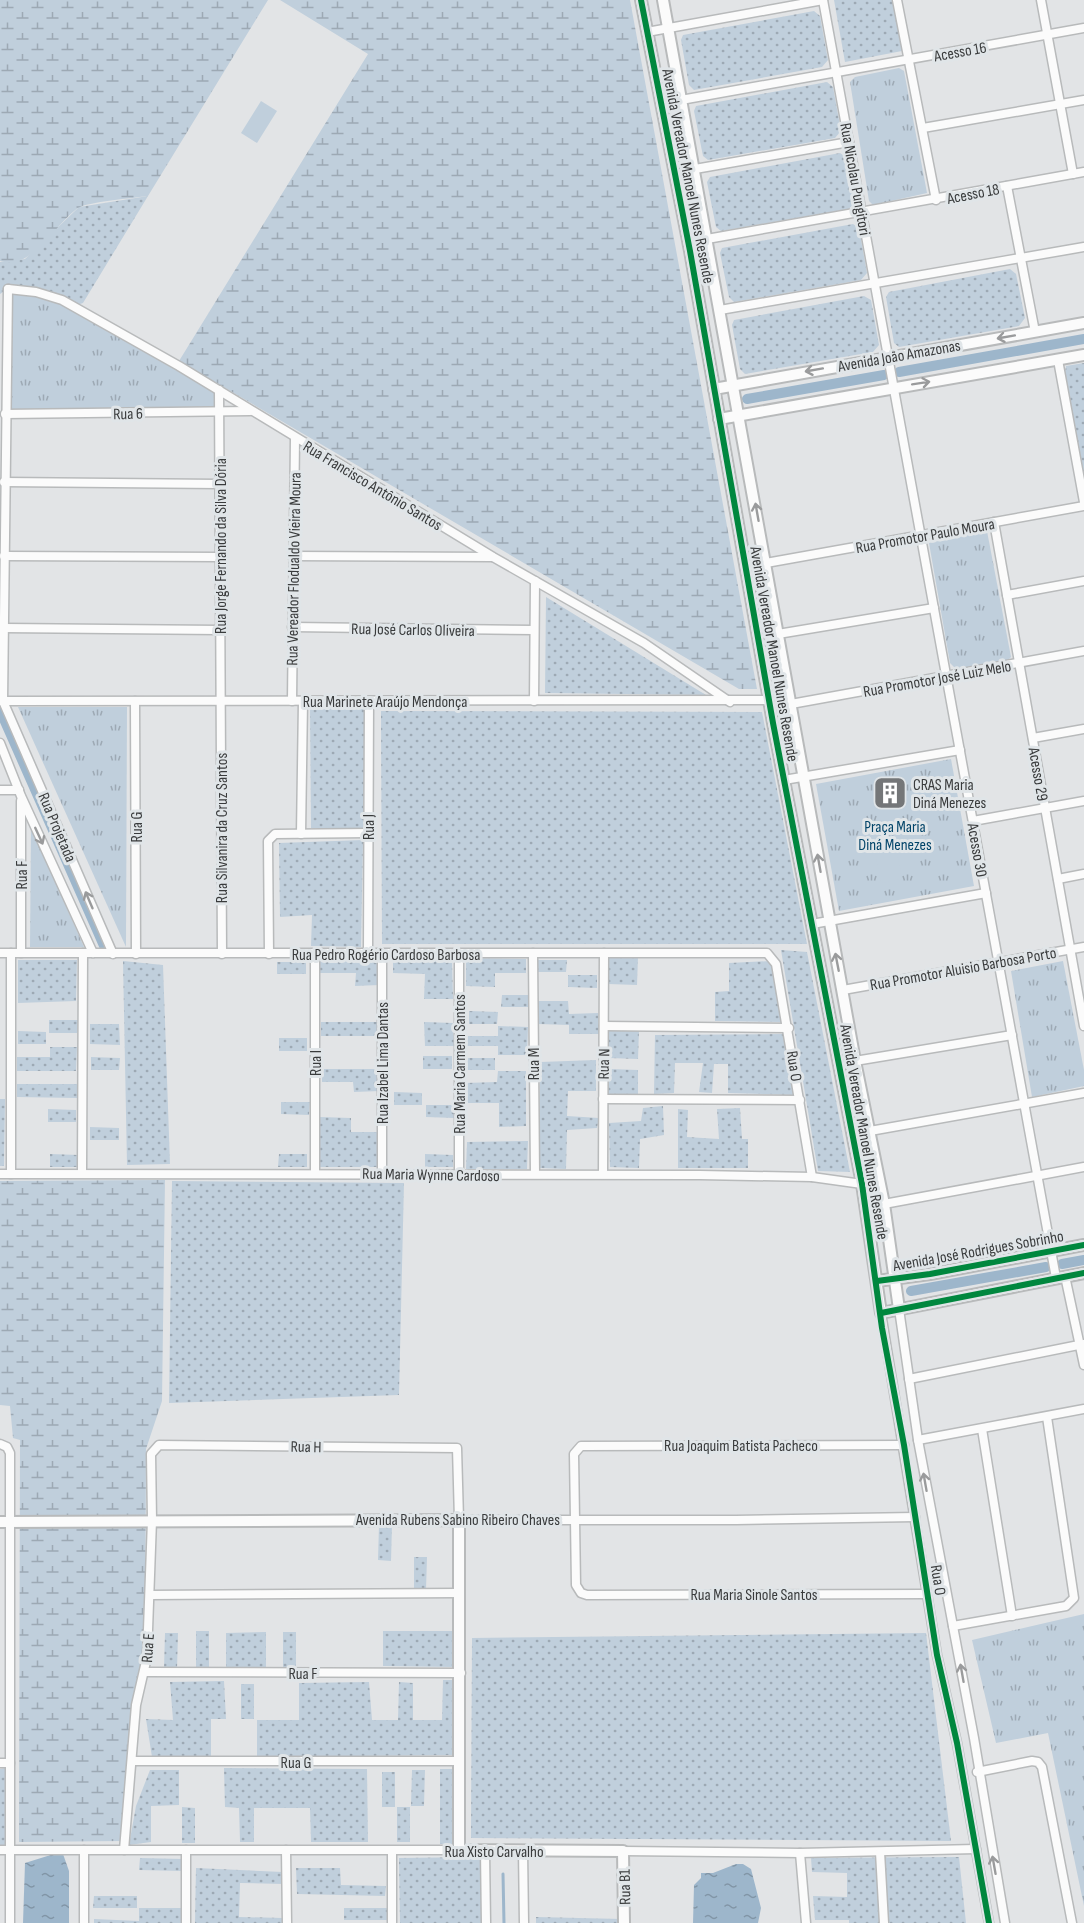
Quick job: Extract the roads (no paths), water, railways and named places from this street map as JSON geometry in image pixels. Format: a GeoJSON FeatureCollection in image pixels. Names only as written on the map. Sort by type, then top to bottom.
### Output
{"type":"FeatureCollection","features":[{"type":"Feature","properties":{"kind":"street","name":"Avenida Vereador Manoel Nunes Resende"},"geometry":{"type":"LineString","coordinates":[[641,0],[690,251],[769,700],[862,1184],[881,1313]]}},
{"type":"Feature","properties":{"kind":"street","name":"Avenida Vereador Manoel Nunes Resende"},"geometry":{"type":"LineString","coordinates":[[663,0],[855,1060],[884,1204],[892,1261],[899,1279],[903,1308]]}},
{"type":"Feature","properties":{"kind":"street"},"geometry":{"type":"LineString","coordinates":[[647,32],[824,0]]}},
{"type":"Feature","properties":{"kind":"street","name":"Rua Nicolau Pungitori"},"geometry":{"type":"LineString","coordinates":[[824,0],[894,387]]}},
{"type":"Feature","properties":{"kind":"street"},"geometry":{"type":"LineString","coordinates":[[897,0],[936,200]]}},
{"type":"Feature","properties":{"kind":"street"},"geometry":{"type":"LineString","coordinates":[[1041,0],[1073,174]]}},
{"type":"Feature","properties":{"kind":"street","name":"Acesso 16"},"geometry":{"type":"LineString","coordinates":[[681,100],[1084,28]]}},
{"type":"Feature","properties":{"kind":"street"},"geometry":{"type":"LineString","coordinates":[[923,128],[1084,100]]}},
{"type":"Feature","properties":{"kind":"street"},"geometry":{"type":"LineString","coordinates":[[695,169],[849,142]]}},
{"type":"Feature","properties":{"kind":"street","name":"Acesso 18"},"geometry":{"type":"LineString","coordinates":[[862,213],[1084,172]]}},
{"type":"Feature","properties":{"kind":"street"},"geometry":{"type":"LineString","coordinates":[[1007,186],[1035,332]]}},
{"type":"Feature","properties":{"kind":"street"},"geometry":{"type":"LineString","coordinates":[[707,239],[862,213]]}},
{"type":"Feature","properties":{"kind":"street"},"geometry":{"type":"LineString","coordinates":[[720,310],[1084,247]]}},
{"type":"Feature","properties":{"kind":"street"},"geometry":{"type":"LineString","coordinates":[[2,701],[4,291]]}},
{"type":"Feature","properties":{"kind":"street","name":"Rua Francisco Antônio Santos"},"geometry":{"type":"LineString","coordinates":[[4,291],[36,292],[62,300],[219,390],[493,557],[644,643],[730,702]]}},
{"type":"Feature","properties":{"kind":"street","name":"Avenida João Amazonas"},"geometry":{"type":"LineString","coordinates":[[714,389],[1084,323]]}},
{"type":"Feature","properties":{"kind":"street","name":"Avenida João Amazonas"},"geometry":{"type":"LineString","coordinates":[[719,419],[1084,355]]}},
{"type":"Feature","properties":{"kind":"street"},"geometry":{"type":"LineString","coordinates":[[1058,360],[1084,504]]}},
{"type":"Feature","properties":{"kind":"street","name":"Acesso 30"},"geometry":{"type":"LineString","coordinates":[[894,387],[1051,1250],[1082,1344],[1084,1365]]}},
{"type":"Feature","properties":{"kind":"street","name":"Rua Jorge Fernando da Silva Dória"},"geometry":{"type":"LineString","coordinates":[[219,390],[220,701]]}},
{"type":"Feature","properties":{"kind":"street","name":"Rua 6"},"geometry":{"type":"LineString","coordinates":[[5,414],[250,411]]}},
{"type":"Feature","properties":{"kind":"street","name":"Rua Vereador Flodualdo Vieira Moura"},"geometry":{"type":"LineString","coordinates":[[292,701],[295,438]]}},
{"type":"Feature","properties":{"kind":"street"},"geometry":{"type":"LineString","coordinates":[[4,482],[219,484]]}},
{"type":"Feature","properties":{"kind":"street","name":"Rua Promotor Paulo Moura"},"geometry":{"type":"LineString","coordinates":[[766,562],[1084,504]]}},
{"type":"Feature","properties":{"kind":"street","name":"Acesso 29"},"geometry":{"type":"LineString","coordinates":[[994,522],[1084,1023]]}},
{"type":"Feature","properties":{"kind":"street"},"geometry":{"type":"LineString","coordinates":[[4,556],[220,557]]}},
{"type":"Feature","properties":{"kind":"street"},"geometry":{"type":"LineString","coordinates":[[292,556],[493,557]]}},
{"type":"Feature","properties":{"kind":"street"},"geometry":{"type":"LineString","coordinates":[[1007,595],[1084,580]]}},
{"type":"Feature","properties":{"kind":"street"},"geometry":{"type":"LineString","coordinates":[[534,581],[534,701]]}},
{"type":"Feature","properties":{"kind":"street"},"geometry":{"type":"LineString","coordinates":[[778,634],[934,608]]}},
{"type":"Feature","properties":{"kind":"street","name":"Rua José Carlos Oliveira"},"geometry":{"type":"LineString","coordinates":[[292,627],[534,630]]}},
{"type":"Feature","properties":{"kind":"street"},"geometry":{"type":"LineString","coordinates":[[4,628],[220,630]]}},
{"type":"Feature","properties":{"kind":"street","name":"Rua Promotor José Luiz Melo"},"geometry":{"type":"LineString","coordinates":[[790,699],[947,676],[1084,651]]}},
{"type":"Feature","properties":{"kind":"street"},"geometry":{"type":"LineString","coordinates":[[769,700],[790,699]]}},
{"type":"Feature","properties":{"kind":"street","name":"Rua Marinete Araújo Mendonça"},"geometry":{"type":"LineString","coordinates":[[2,701],[730,702],[769,700]]}},
{"type":"Feature","properties":{"kind":"street","name":"Rua Projetada"},"geometry":{"type":"LineString","coordinates":[[2,701],[113,954]]}},
{"type":"Feature","properties":{"kind":"street","name":"Rua G"},"geometry":{"type":"LineString","coordinates":[[135,701],[136,954]]}},
{"type":"Feature","properties":{"kind":"street","name":"Rua Silvanira da Cruz Santos"},"geometry":{"type":"LineString","coordinates":[[220,701],[222,954]]}},
{"type":"Feature","properties":{"kind":"street"},"geometry":{"type":"LineString","coordinates":[[301,834],[303,701]]}},
{"type":"Feature","properties":{"kind":"street","name":"Rua J"},"geometry":{"type":"LineString","coordinates":[[368,953],[369,701]]}},
{"type":"Feature","properties":{"kind":"street"},"geometry":{"type":"LineString","coordinates":[[1033,738],[1084,729]]}},
{"type":"Feature","properties":{"kind":"street","name":"Rua Projetada"},"geometry":{"type":"LineString","coordinates":[[0,743],[20,793],[93,953]]}},
{"type":"Feature","properties":{"kind":"street"},"geometry":{"type":"LineString","coordinates":[[784,780],[960,750]]}},
{"type":"Feature","properties":{"kind":"street"},"geometry":{"type":"LineString","coordinates":[[0,790],[20,793]]}},
{"type":"Feature","properties":{"kind":"street","name":"Rua F"},"geometry":{"type":"LineString","coordinates":[[20,793],[21,953]]}},
{"type":"Feature","properties":{"kind":"street"},"geometry":{"type":"LineString","coordinates":[[973,821],[1084,801]]}},
{"type":"Feature","properties":{"kind":"street"},"geometry":{"type":"LineString","coordinates":[[269,954],[268,839],[275,834],[368,833]]}},
{"type":"Feature","properties":{"kind":"street"},"geometry":{"type":"LineString","coordinates":[[1058,879],[1084,874]]}},
{"type":"Feature","properties":{"kind":"street"},"geometry":{"type":"LineString","coordinates":[[812,924],[986,893]]}},
{"type":"Feature","properties":{"kind":"street","name":"Rua Promotor Aluisio Barbosa Porto"},"geometry":{"type":"LineString","coordinates":[[843,990],[1084,947]]}},
{"type":"Feature","properties":{"kind":"street","name":"Rua Pedro Rogério Cardoso Barbosa"},"geometry":{"type":"LineString","coordinates":[[0,953],[764,952],[772,956]]}},
{"type":"Feature","properties":{"kind":"street"},"geometry":{"type":"LineString","coordinates":[[11,953],[11,1174]]}},
{"type":"Feature","properties":{"kind":"street"},"geometry":{"type":"LineString","coordinates":[[82,1173],[83,953]]}},
{"type":"Feature","properties":{"kind":"street","name":"Rua Izabel Lima Dantas"},"geometry":{"type":"LineString","coordinates":[[382,953],[382,1173]]}},
{"type":"Feature","properties":{"kind":"street","name":"Rua M"},"geometry":{"type":"LineString","coordinates":[[533,953],[535,1174]]}},
{"type":"Feature","properties":{"kind":"street","name":"Rua N"},"geometry":{"type":"LineString","coordinates":[[603,1174],[604,953]]}},
{"type":"Feature","properties":{"kind":"street","name":"Rua I"},"geometry":{"type":"LineString","coordinates":[[315,954],[315,1173]]}},
{"type":"Feature","properties":{"kind":"street","name":"Rua Maria Carmem Santos"},"geometry":{"type":"LineString","coordinates":[[459,954],[459,1175]]}},
{"type":"Feature","properties":{"kind":"street","name":"Rua O"},"geometry":{"type":"LineString","coordinates":[[772,956],[776,964],[789,1028],[812,1177]]}},
{"type":"Feature","properties":{"kind":"street"},"geometry":{"type":"LineString","coordinates":[[604,1026],[789,1028]]}},
{"type":"Feature","properties":{"kind":"street"},"geometry":{"type":"LineString","coordinates":[[855,1060],[1012,1035]]}},
{"type":"Feature","properties":{"kind":"street"},"geometry":{"type":"LineString","coordinates":[[870,1131],[1084,1093]]}},
{"type":"Feature","properties":{"kind":"street"},"geometry":{"type":"LineString","coordinates":[[603,1099],[800,1100]]}},
{"type":"Feature","properties":{"kind":"street"},"geometry":{"type":"LineString","coordinates":[[884,1204],[1084,1167]]}},
{"type":"Feature","properties":{"kind":"street","name":"Rua Maria Wynne Cardoso"},"geometry":{"type":"LineString","coordinates":[[0,1174],[603,1174],[812,1177],[862,1184]]}},
{"type":"Feature","properties":{"kind":"street","name":"Avenida José Rodrigues Sobrinho"},"geometry":{"type":"LineString","coordinates":[[877,1281],[1084,1245]]}},
{"type":"Feature","properties":{"kind":"street"},"geometry":{"type":"LineString","coordinates":[[875,1262],[884,1265],[892,1261]]}},
{"type":"Feature","properties":{"kind":"street"},"geometry":{"type":"LineString","coordinates":[[881,1313],[1084,1273]]}},
{"type":"Feature","properties":{"kind":"street","name":"Rua O"},"geometry":{"type":"LineString","coordinates":[[903,1308],[909,1379],[918,1440],[1005,1923]]}},
{"type":"Feature","properties":{"kind":"street","name":"Rua O"},"geometry":{"type":"LineString","coordinates":[[881,1313],[927,1594],[988,1923]]}},
{"type":"Feature","properties":{"kind":"street"},"geometry":{"type":"LineString","coordinates":[[909,1379],[1082,1344]]}},
{"type":"Feature","properties":{"kind":"street"},"geometry":{"type":"LineString","coordinates":[[918,1440],[1084,1409]]}},
{"type":"Feature","properties":{"kind":"street"},"geometry":{"type":"LineString","coordinates":[[953,1626],[1066,1606],[1074,1598],[1047,1417]]}},
{"type":"Feature","properties":{"kind":"street"},"geometry":{"type":"LineString","coordinates":[[982,1429],[1012,1616]]}},
{"type":"Feature","properties":{"kind":"street","name":"Rua H"},"geometry":{"type":"LineString","coordinates":[[156,1447],[165,1444],[457,1448],[459,1520]]}},
{"type":"Feature","properties":{"kind":"street","name":"Rua Joaquim Batista Pacheco"},"geometry":{"type":"LineString","coordinates":[[574,1519],[574,1454],[578,1448],[586,1445],[904,1445]]}},
{"type":"Feature","properties":{"kind":"street"},"geometry":{"type":"LineString","coordinates":[[4,1446],[10,1453],[4,1522],[10,1593],[12,1850],[10,1923]]}},
{"type":"Feature","properties":{"kind":"street","name":"Rua E"},"geometry":{"type":"LineString","coordinates":[[124,1850],[124,1814],[133,1761],[136,1705],[145,1672],[150,1595],[151,1454],[156,1447]]}},
{"type":"Feature","properties":{"kind":"street","name":"Avenida Rubens Sabino Ribeiro Chaves"},"geometry":{"type":"LineString","coordinates":[[4,1522],[736,1520],[915,1517]]}},
{"type":"Feature","properties":{"kind":"street","name":"Rua Maria Sinole Santos"},"geometry":{"type":"LineString","coordinates":[[574,1519],[576,1585],[581,1593],[587,1595],[927,1594]]}},
{"type":"Feature","properties":{"kind":"street"},"geometry":{"type":"LineString","coordinates":[[459,1520],[461,1673],[459,1850]]}},
{"type":"Feature","properties":{"kind":"street"},"geometry":{"type":"LineString","coordinates":[[0,1593],[10,1593]]}},
{"type":"Feature","properties":{"kind":"street"},"geometry":{"type":"LineString","coordinates":[[150,1595],[459,1593]]}},
{"type":"Feature","properties":{"kind":"street"},"geometry":{"type":"LineString","coordinates":[[0,1672],[10,1672]]}},
{"type":"Feature","properties":{"kind":"street","name":"Rua F"},"geometry":{"type":"LineString","coordinates":[[145,1672],[461,1673]]}},
{"type":"Feature","properties":{"kind":"street","name":"Rua G"},"geometry":{"type":"LineString","coordinates":[[133,1761],[460,1761]]}},
{"type":"Feature","properties":{"kind":"street"},"geometry":{"type":"LineString","coordinates":[[977,1772],[1032,1761],[1038,1762],[1042,1767],[1072,1923]]}},
{"type":"Feature","properties":{"kind":"street"},"geometry":{"type":"LineString","coordinates":[[0,1763],[10,1763]]}},
{"type":"Feature","properties":{"kind":"street","name":"Rua Xisto Carvalho"},"geometry":{"type":"LineString","coordinates":[[0,1850],[392,1852],[523,1850],[801,1853],[976,1849]]}},
{"type":"Feature","properties":{"kind":"street"},"geometry":{"type":"LineString","coordinates":[[84,1850],[84,1923]]}},
{"type":"Feature","properties":{"kind":"street"},"geometry":{"type":"LineString","coordinates":[[186,1850],[186,1923]]}},
{"type":"Feature","properties":{"kind":"street"},"geometry":{"type":"LineString","coordinates":[[286,1850],[287,1923]]}},
{"type":"Feature","properties":{"kind":"street"},"geometry":{"type":"LineString","coordinates":[[523,1850],[524,1923]]}},
{"type":"Feature","properties":{"kind":"street"},"geometry":{"type":"LineString","coordinates":[[485,1851],[486,1923]]}},
{"type":"Feature","properties":{"kind":"street","name":"Rua B1"},"geometry":{"type":"LineString","coordinates":[[623,1851],[624,1923]]}},
{"type":"Feature","properties":{"kind":"street"},"geometry":{"type":"LineString","coordinates":[[392,1852],[392,1923]]}},
{"type":"Feature","properties":{"kind":"street"},"geometry":{"type":"LineString","coordinates":[[880,1852],[884,1923]]}},
{"type":"Feature","properties":{"kind":"street"},"geometry":{"type":"LineString","coordinates":[[801,1853],[806,1923]]}},
{"type":"Feature","properties":{"kind":"water"},"geometry":{"type":"Polygon","coordinates":[[[57,1853],[63,1854],[69,1871],[69,1923],[23,1923],[25,1863],[57,1853]]]}},
{"type":"Feature","properties":{"kind":"water"},"geometry":{"type":"Polygon","coordinates":[[[736,1864],[743,1864],[751,1869],[761,1908],[758,1923],[693,1923],[694,1885],[701,1878],[701,1873],[713,1873],[736,1864]]]}},
{"type":"Feature","properties":{"kind":"waterway"},"geometry":{"type":"LineString","coordinates":[[899,372],[1084,339]]}},
{"type":"Feature","properties":{"kind":"waterway"},"geometry":{"type":"LineString","coordinates":[[747,399],[884,375]]}},
{"type":"Feature","properties":{"kind":"waterway"},"geometry":{"type":"LineString","coordinates":[[0,710],[105,948]]}},
{"type":"Feature","properties":{"kind":"waterway"},"geometry":{"type":"LineString","coordinates":[[1062,1264],[1084,1260]]}},
{"type":"Feature","properties":{"kind":"waterway"},"geometry":{"type":"LineString","coordinates":[[911,1291],[1046,1267]]}},
{"type":"Feature","properties":{"kind":"waterway"},"geometry":{"type":"LineString","coordinates":[[503,1874],[504,1923]]}},
{"type":"Feature","properties":{"kind":"place","name":"CRAS Maria Diná Menezes"},"geometry":{"type":"Point","coordinates":[890,793]}},
{"type":"Feature","properties":{"kind":"park label","name":"Praça Maria Diná Menezes"},"geometry":{"type":"Point","coordinates":[895,835]}}]}
